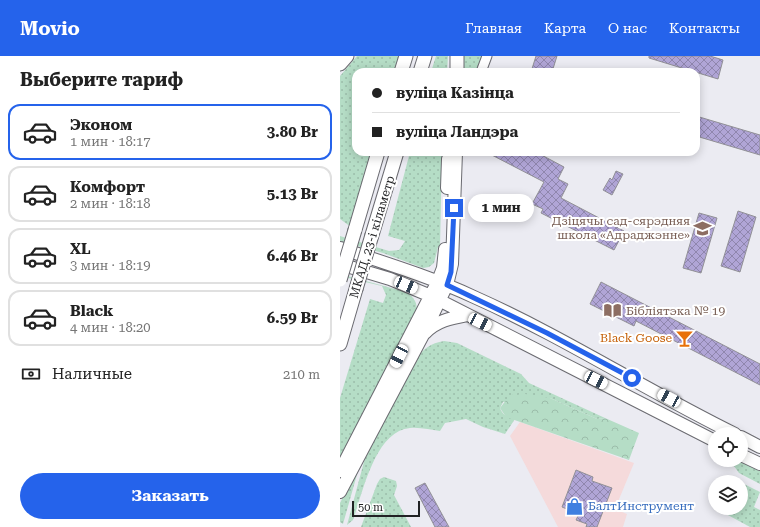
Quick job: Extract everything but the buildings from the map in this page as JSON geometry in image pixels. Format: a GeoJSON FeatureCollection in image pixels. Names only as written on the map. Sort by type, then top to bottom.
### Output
{"type":"FeatureCollection","features":[{"type":"Feature","properties":{"kind":"highway"},"geometry":{"type":"LineString","coordinates":[[340,64],[347,56]]}},
{"type":"Feature","properties":{"kind":"highway"},"geometry":{"type":"LineString","coordinates":[[402,68],[406,56]]}},
{"type":"Feature","properties":{"kind":"highway"},"geometry":{"type":"LineString","coordinates":[[421,68],[425,56]]}},
{"type":"Feature","properties":{"kind":"highway"},"geometry":{"type":"LineString","coordinates":[[457,56],[457,68]]}},
{"type":"Feature","properties":{"kind":"highway","name":"МКАД, 23-і кіламетр"},"geometry":{"type":"LineString","coordinates":[[340,280],[377,156]]}},
{"type":"Feature","properties":{"kind":"highway","name":"МКАД, 23-і кіламетр"},"geometry":{"type":"LineString","coordinates":[[340,344],[396,156]]}},
{"type":"Feature","properties":{"kind":"main road"},"geometry":{"type":"LineString","coordinates":[[443,283],[449,156]]}},
{"type":"Feature","properties":{"kind":"main road"},"geometry":{"type":"LineString","coordinates":[[340,470],[435,298],[452,264],[456,156]]}},
{"type":"Feature","properties":{"kind":"main road"},"geometry":{"type":"LineString","coordinates":[[340,248],[443,283],[566,343],[722,427]]}},
{"type":"Feature","properties":{"kind":"main road"},"geometry":{"type":"LineString","coordinates":[[340,264],[390,279],[435,298],[708,437]]}},
{"type":"Feature","properties":{"kind":"main road"},"geometry":{"type":"LineString","coordinates":[[340,492],[423,335],[435,298]]}},
{"type":"Feature","properties":{"kind":"main road"},"geometry":{"type":"LineString","coordinates":[[423,335],[429,328],[445,319],[467,315]]}},
{"type":"Feature","properties":{"kind":"main road"},"geometry":{"type":"LineString","coordinates":[[748,441],[760,447]]}},
{"type":"Feature","properties":{"kind":"main road"},"geometry":{"type":"LineString","coordinates":[[748,458],[760,464]]}},
{"type":"Feature","properties":{"kind":"street"},"geometry":{"type":"LineString","coordinates":[[482,68],[487,56]]}},
{"type":"Feature","properties":{"kind":"shaded area"},"geometry":{"type":"Polygon","coordinates":[[[520,422],[634,463],[615,509],[627,514],[623,527],[558,527],[510,436],[520,422]]]}},
{"type":"Feature","properties":{"kind":"green space"},"geometry":{"type":"Polygon","coordinates":[[[357,56],[400,56],[396,68],[352,68],[352,156],[371,156],[351,227],[340,219],[340,76],[357,56]]]}},
{"type":"Feature","properties":{"kind":"green space"},"geometry":{"type":"Polygon","coordinates":[[[436,56],[448,56],[447,68],[432,68],[436,56]]]}},
{"type":"Feature","properties":{"kind":"green space"},"geometry":{"type":"Polygon","coordinates":[[[463,56],[482,56],[478,68],[462,68],[463,56]]]}},
{"type":"Feature","properties":{"kind":"green space"},"geometry":{"type":"Polygon","coordinates":[[[409,156],[442,156],[440,247],[438,247],[434,263],[429,267],[423,268],[383,253],[340,241],[340,236],[389,251],[399,250],[405,241],[388,236],[409,156]]]}},
{"type":"Feature","properties":{"kind":"green space"},"geometry":{"type":"Polygon","coordinates":[[[340,274],[406,292],[412,296],[415,301],[417,313],[340,464],[340,398],[370,299],[383,303],[386,295],[382,286],[340,276],[340,274]]]}},
{"type":"Feature","properties":{"kind":"green space"},"geometry":{"type":"Polygon","coordinates":[[[444,341],[457,343],[521,374],[529,383],[605,418],[597,419],[550,398],[503,402],[500,408],[503,413],[508,417],[515,419],[505,434],[483,427],[466,419],[445,423],[440,431],[410,428],[398,432],[388,440],[379,451],[366,479],[353,520],[347,525],[365,458],[416,360],[427,347],[444,341]]]}},
{"type":"Feature","properties":{"kind":"green space"},"geometry":{"type":"Polygon","coordinates":[[[525,394],[550,398],[597,419],[605,418],[639,433],[629,460],[506,417],[500,408],[510,395],[525,394]]]}},
{"type":"Feature","properties":{"kind":"green space"},"geometry":{"type":"Polygon","coordinates":[[[360,464],[343,524],[340,522],[340,503],[360,464]]]}},
{"type":"Feature","properties":{"kind":"green space"},"geometry":{"type":"Polygon","coordinates":[[[748,465],[760,471],[760,484],[748,478],[748,475],[739,473],[735,467],[748,467],[748,465]]]}},
{"type":"Feature","properties":{"kind":"green space"},"geometry":{"type":"Polygon","coordinates":[[[384,477],[396,481],[397,486],[394,495],[411,527],[361,527],[377,484],[380,479],[384,477]]]}},
{"type":"Feature","properties":{"kind":"green space"},"geometry":{"type":"Polygon","coordinates":[[[748,486],[760,492],[754,507],[760,510],[760,527],[750,527],[728,515],[748,515],[748,486]]]}},
{"type":"Feature","properties":{"kind":"place","name":"Дзіцячы сад-сярэдняя школа «Адраджэнне»"},"geometry":{"type":"Point","coordinates":[703,228]}},
{"type":"Feature","properties":{"kind":"place","name":"Бібліятэка № 19"},"geometry":{"type":"Point","coordinates":[613,311]}},
{"type":"Feature","properties":{"kind":"place","name":"Black Goose"},"geometry":{"type":"Point","coordinates":[685,338]}},
{"type":"Feature","properties":{"kind":"place","name":"БалтИнструмент"},"geometry":{"type":"Point","coordinates":[575,506]}},
{"type":"Feature","properties":{"kind":"route"},"geometry":{"type":"LineString","coordinates":[[454,208],[451,272],[447,285],[475,297],[547,333],[632,378]]}}]}
